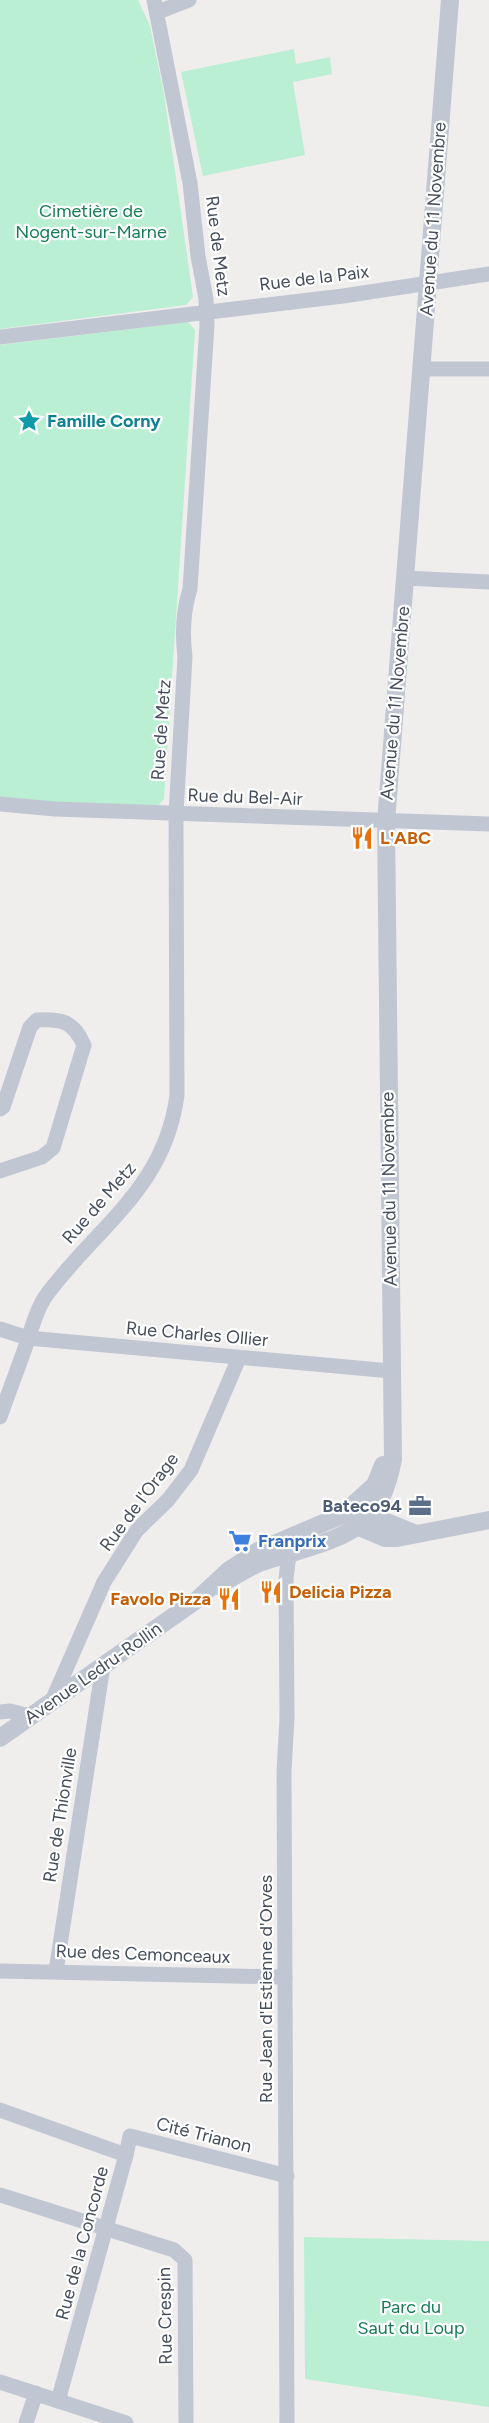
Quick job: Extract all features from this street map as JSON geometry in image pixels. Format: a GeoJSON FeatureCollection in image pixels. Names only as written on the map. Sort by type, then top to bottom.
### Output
{"type":"FeatureCollection","features":[{"type":"Feature","properties":{"kind":"street"},"geometry":{"type":"LineString","coordinates":[[156,6],[189,0]]}},
{"type":"Feature","properties":{"kind":"street","name":"Avenue du 11 Novembre"},"geometry":{"type":"LineString","coordinates":[[359,1521],[388,1484],[393,1459],[391,1444],[386,822],[450,0]]}},
{"type":"Feature","properties":{"kind":"street","name":"Rue de Metz"},"geometry":{"type":"LineString","coordinates":[[0,1417],[44,1299],[142,1186],[160,1159],[170,1130],[177,1095],[176,814],[185,657],[182,642],[184,606],[190,589],[207,311],[190,183],[156,6]]}},
{"type":"Feature","properties":{"kind":"street","name":"Rue de la Paix"},"geometry":{"type":"LineString","coordinates":[[0,337],[343,296],[489,274]]}},
{"type":"Feature","properties":{"kind":"street"},"geometry":{"type":"LineString","coordinates":[[421,369],[489,369]]}},
{"type":"Feature","properties":{"kind":"street"},"geometry":{"type":"LineString","coordinates":[[405,578],[489,582]]}},
{"type":"Feature","properties":{"kind":"street","name":"Rue du Bel-Air"},"geometry":{"type":"LineString","coordinates":[[0,804],[55,810],[488,827]]}},
{"type":"Feature","properties":{"kind":"street"},"geometry":{"type":"LineString","coordinates":[[0,1108],[3,1107],[30,1027],[37,1020],[56,1020],[76,1028],[84,1045],[53,1148],[42,1157],[0,1171]]}},
{"type":"Feature","properties":{"kind":"street","name":"Rue Charles Ollier"},"geometry":{"type":"LineString","coordinates":[[0,1329],[28,1338],[391,1371]]}},
{"type":"Feature","properties":{"kind":"street","name":"Rue de l'Orage"},"geometry":{"type":"LineString","coordinates":[[52,1701],[104,1582],[137,1530],[168,1500],[191,1470],[238,1358]]}},
{"type":"Feature","properties":{"kind":"street","name":"Avenue du 11 Novembre"},"geometry":{"type":"LineString","coordinates":[[359,1521],[391,1444]]}},
{"type":"Feature","properties":{"kind":"street"},"geometry":{"type":"LineString","coordinates":[[359,1521],[414,1533],[489,1520]]}},
{"type":"Feature","properties":{"kind":"street","name":"Avenue Ledru-Rollin"},"geometry":{"type":"LineString","coordinates":[[0,1738],[215,1586],[228,1571],[258,1551],[359,1521]]}},
{"type":"Feature","properties":{"kind":"street","name":"Avenue Ledru-Rollin"},"geometry":{"type":"LineString","coordinates":[[215,1586],[236,1578],[255,1565],[287,1555],[326,1532],[359,1521]]}},
{"type":"Feature","properties":{"kind":"street","name":"Rue Jean d'Estienne d'Orves"},"geometry":{"type":"LineString","coordinates":[[287,1555],[285,1977],[287,2423]]}},
{"type":"Feature","properties":{"kind":"street","name":"Rue de Thionville"},"geometry":{"type":"LineString","coordinates":[[56,1971],[103,1666]]}},
{"type":"Feature","properties":{"kind":"street"},"geometry":{"type":"LineString","coordinates":[[0,1712],[10,1711],[30,1716]]}},
{"type":"Feature","properties":{"kind":"street","name":"Rue des Cemonceaux"},"geometry":{"type":"LineString","coordinates":[[0,1971],[285,1977]]}},
{"type":"Feature","properties":{"kind":"street","name":"Rue de la Concorde"},"geometry":{"type":"LineString","coordinates":[[0,2110],[126,2155],[58,2401]]}},
{"type":"Feature","properties":{"kind":"street","name":"Cité Trianon"},"geometry":{"type":"LineString","coordinates":[[126,2155],[130,2136],[287,2176]]}},
{"type":"Feature","properties":{"kind":"street","name":"Rue Crespin"},"geometry":{"type":"LineString","coordinates":[[0,2194],[174,2250],[185,2260],[186,2423]]}},
{"type":"Feature","properties":{"kind":"street"},"geometry":{"type":"LineString","coordinates":[[0,2382],[126,2423]]}},
{"type":"Feature","properties":{"kind":"street"},"geometry":{"type":"LineString","coordinates":[[26,2423],[36,2393]]}},
{"type":"Feature","properties":{"kind":"green space","name":"Cimetière de Nogent-sur-Marne"},"geometry":{"type":"Polygon","coordinates":[[[0,0],[138,0],[150,26],[164,94],[193,297],[186,305],[0,329],[0,0]]]}},
{"type":"Feature","properties":{"kind":"green space"},"geometry":{"type":"Polygon","coordinates":[[[294,49],[296,64],[330,57],[332,74],[293,82],[305,155],[203,176],[181,72],[294,49]]]}},
{"type":"Feature","properties":{"kind":"green space"},"geometry":{"type":"Polygon","coordinates":[[[188,322],[195,330],[164,799],[157,807],[68,804],[0,797],[0,345],[188,322]]]}},
{"type":"Feature","properties":{"kind":"green space","name":"Parc du Saut du Loup"},"geometry":{"type":"Polygon","coordinates":[[[304,2237],[489,2241],[489,2407],[305,2379],[304,2237]]]}},
{"type":"Feature","properties":{"kind":"place","name":"Famille Corny"},"geometry":{"type":"Point","coordinates":[29,421]}},
{"type":"Feature","properties":{"kind":"place","name":"L'ABC"},"geometry":{"type":"Point","coordinates":[362,838]}},
{"type":"Feature","properties":{"kind":"place","name":"Bateco94"},"geometry":{"type":"Point","coordinates":[420,1506]}},
{"type":"Feature","properties":{"kind":"place","name":"Franprix"},"geometry":{"type":"Point","coordinates":[240,1541]}},
{"type":"Feature","properties":{"kind":"place","name":"Delicia Pizza"},"geometry":{"type":"Point","coordinates":[271,1592]}},
{"type":"Feature","properties":{"kind":"place","name":"Favolo Pizza"},"geometry":{"type":"Point","coordinates":[229,1599]}}]}
